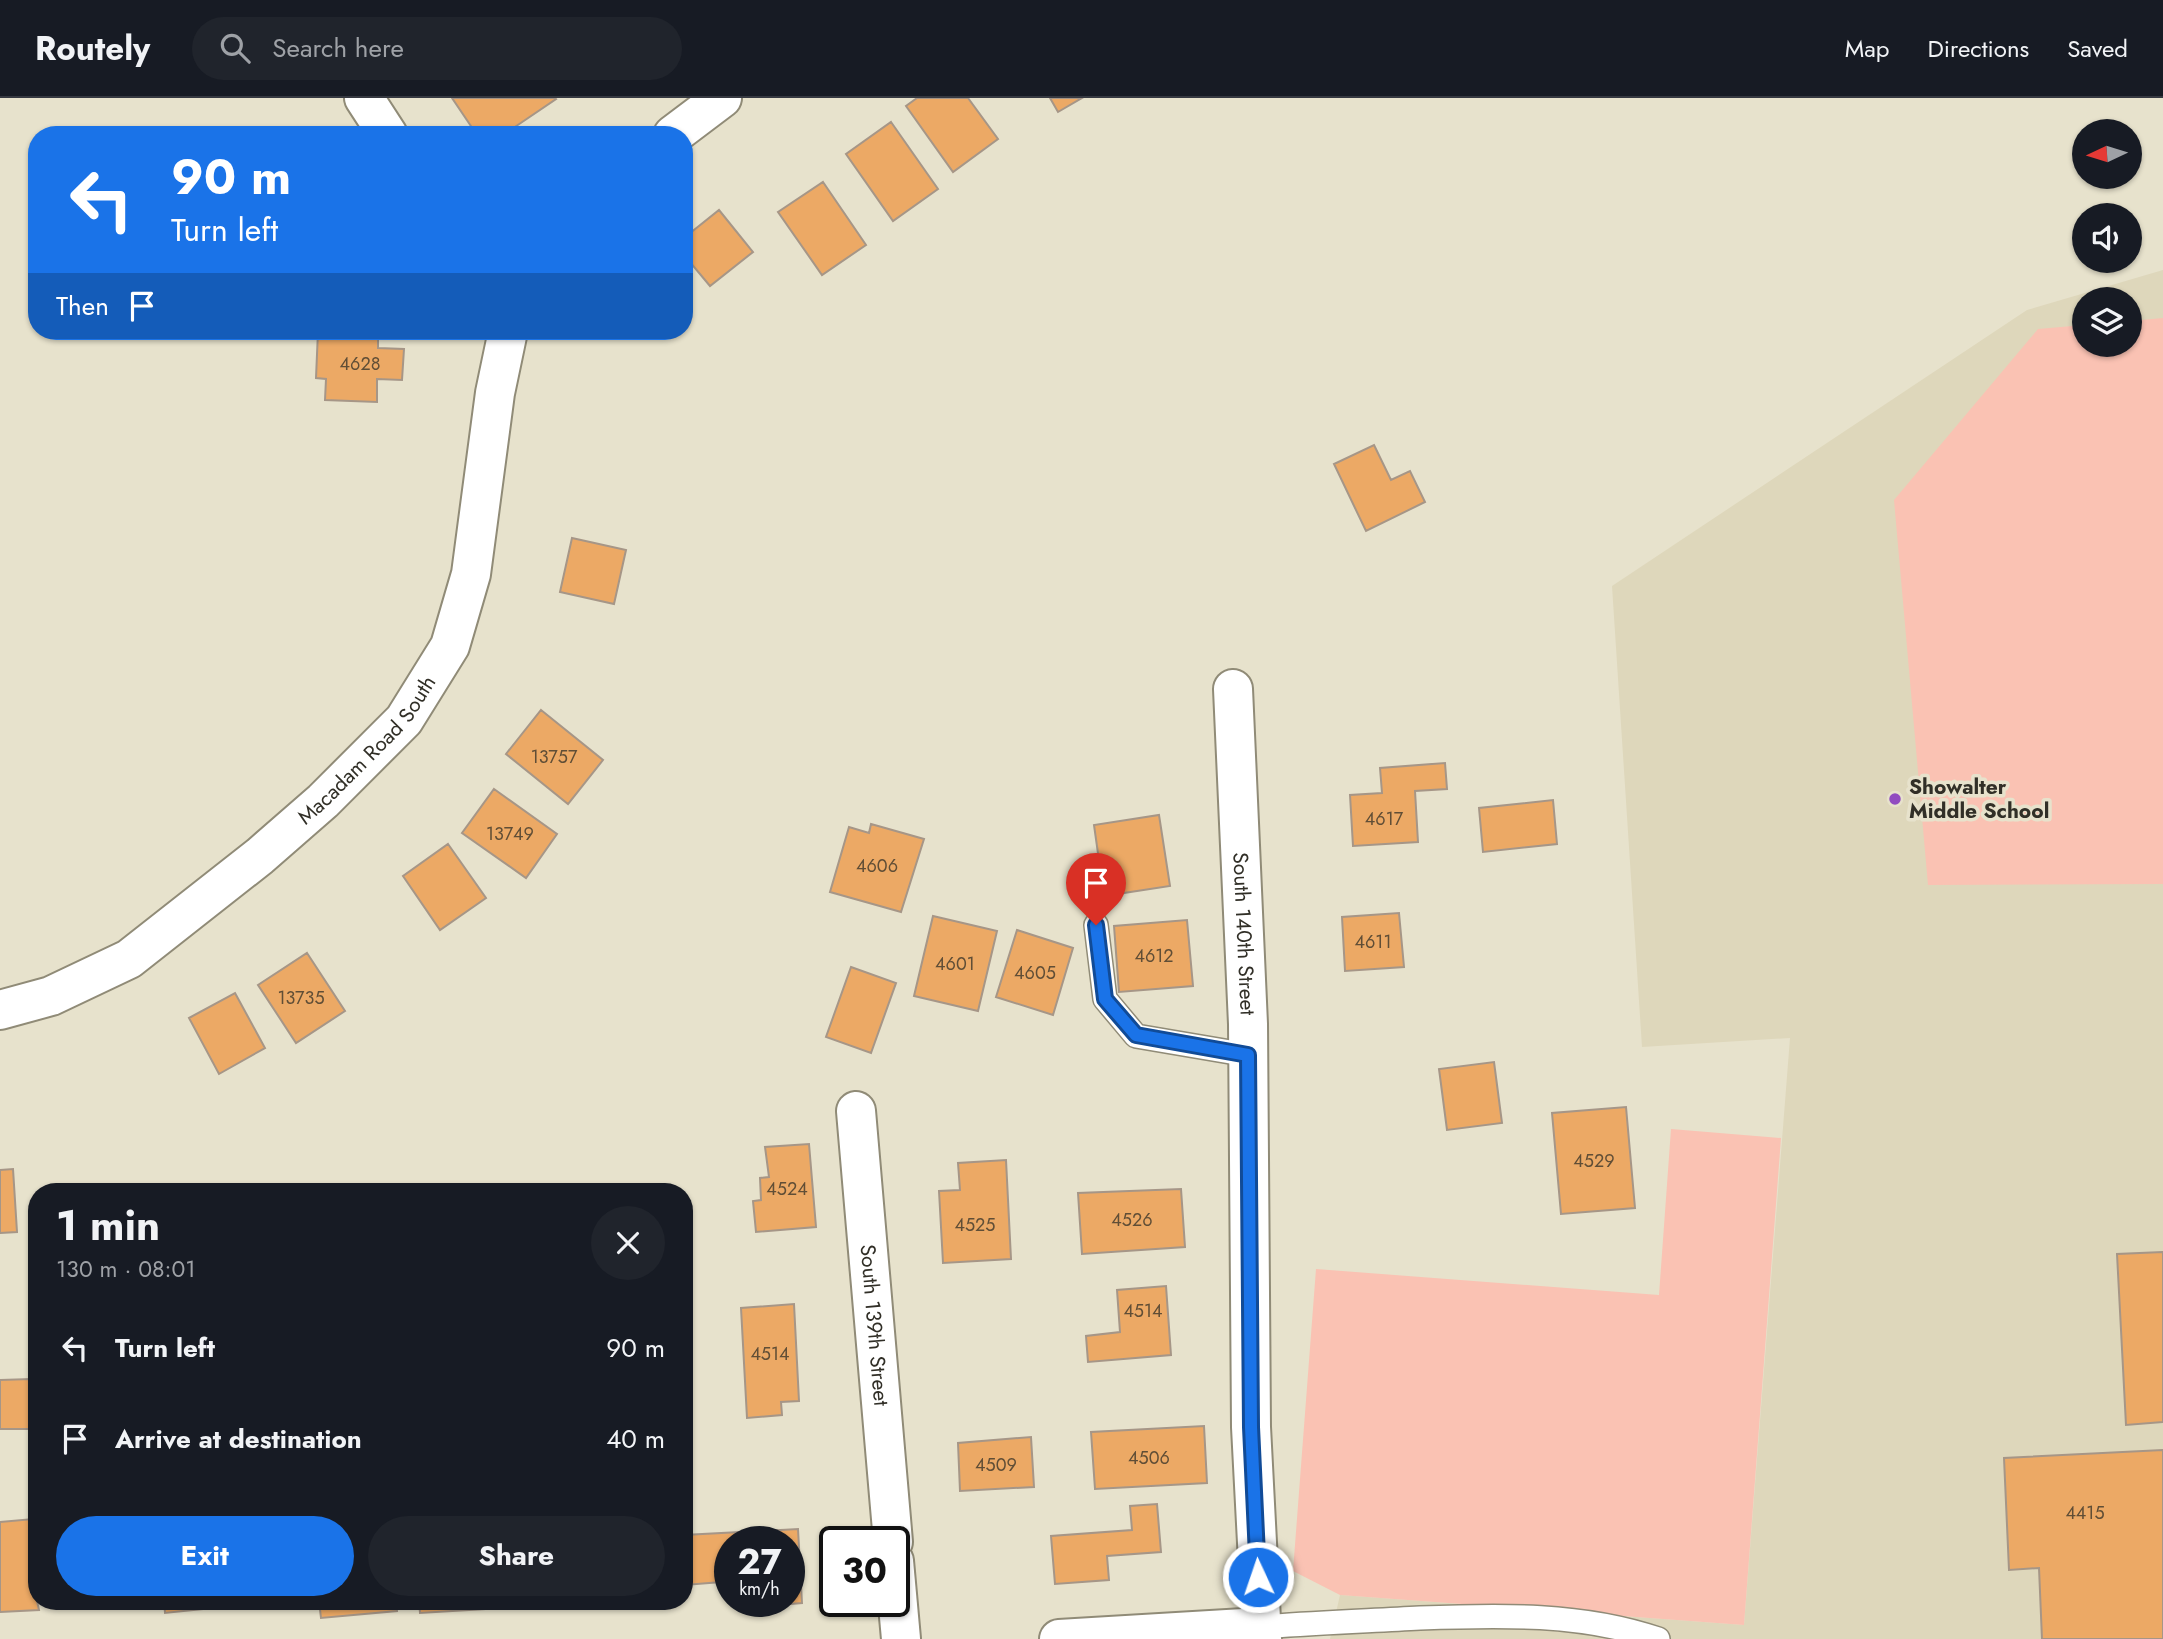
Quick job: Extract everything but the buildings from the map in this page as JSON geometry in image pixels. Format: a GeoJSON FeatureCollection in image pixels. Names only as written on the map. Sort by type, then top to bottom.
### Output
{"type":"FeatureCollection","features":[{"type":"Feature","properties":{"kind":"street"},"geometry":{"type":"LineString","coordinates":[[364,98],[382,126]]}},
{"type":"Feature","properties":{"kind":"street"},"geometry":{"type":"LineString","coordinates":[[685,126],[722,98]]}},
{"type":"Feature","properties":{"kind":"street","name":"Macadam Road South"},"geometry":{"type":"LineString","coordinates":[[0,1010],[51,996],[129,959],[260,856],[323,801],[404,719],[450,646],[471,574],[495,393],[506,340]]}},
{"type":"Feature","properties":{"kind":"street","name":"South 140th Street"},"geometry":{"type":"LineString","coordinates":[[1233,689],[1248,1055],[1251,1427],[1261,1633]]}},
{"type":"Feature","properties":{"kind":"street","name":"South 139th Street"},"geometry":{"type":"LineString","coordinates":[[856,1111],[892,1526]]}},
{"type":"Feature","properties":{"kind":"street"},"geometry":{"type":"LineString","coordinates":[[899,1617],[901,1639]]}},
{"type":"Feature","properties":{"kind":"street"},"geometry":{"type":"LineString","coordinates":[[1059,1639],[1261,1633]]}},
{"type":"Feature","properties":{"kind":"lane"},"geometry":{"type":"LineString","coordinates":[[1096,925],[1105,999],[1136,1035],[1248,1055]]}},
{"type":"Feature","properties":{"kind":"lane"},"geometry":{"type":"LineString","coordinates":[[1261,1633],[1337,1622],[1504,1616],[1594,1622],[1626,1628],[1658,1639]]}},
{"type":"Feature","properties":{"kind":"shaded area"},"geometry":{"type":"Polygon","coordinates":[[[2163,270],[2163,1639],[1330,1639],[1340,1595],[1744,1625],[1790,1038],[1642,1047],[1612,586],[2027,310],[2072,297],[2072,357],[2142,357],[2142,287],[2105,287],[2163,270]]]}},
{"type":"Feature","properties":{"kind":"shaded area"},"geometry":{"type":"Polygon","coordinates":[[[2163,318],[2163,884],[1928,885],[1894,500],[2038,329],[2072,326],[2072,357],[2142,357],[2142,320],[2163,318]]]}},
{"type":"Feature","properties":{"kind":"shaded area"},"geometry":{"type":"Polygon","coordinates":[[[1671,1129],[1781,1138],[1744,1625],[1340,1595],[1293,1571],[1316,1269],[1659,1295],[1671,1129]]]}},
{"type":"Feature","properties":{"kind":"place","name":"Showalter Middle School"},"geometry":{"type":"Point","coordinates":[1895,799]}},
{"type":"Feature","properties":{"kind":"route"},"geometry":{"type":"LineString","coordinates":[[1096,925],[1105,999],[1136,1035],[1248,1055],[1251,1427],[1258,1577]]}}]}
